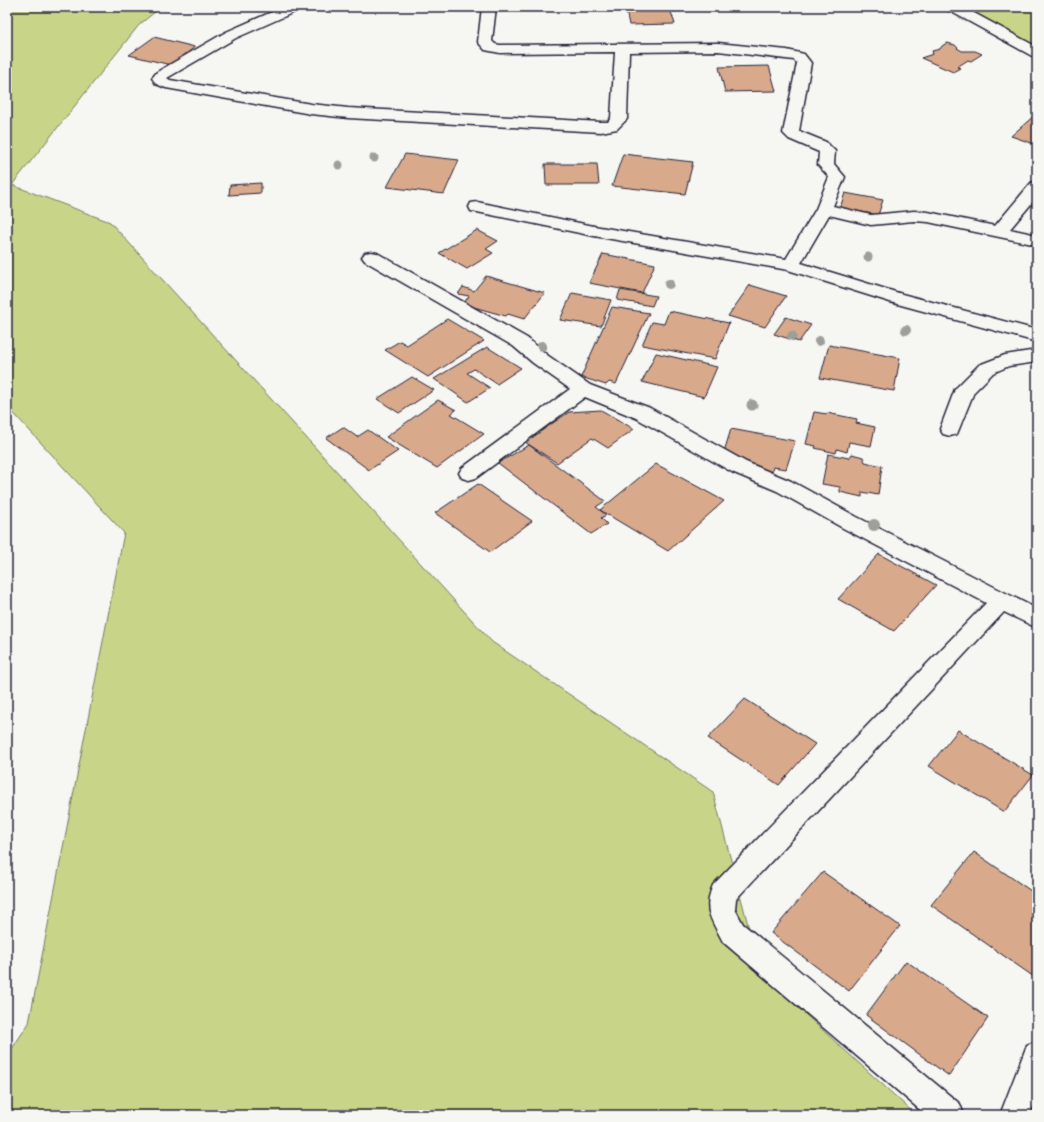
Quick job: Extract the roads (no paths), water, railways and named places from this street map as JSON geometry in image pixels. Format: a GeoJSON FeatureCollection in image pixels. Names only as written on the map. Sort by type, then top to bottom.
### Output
{"type":"FeatureCollection","features":[{"type":"Feature","properties":{"kind":"street"},"geometry":{"type":"LineString","coordinates":[[294,7],[231,35],[162,76],[160,78],[161,81],[166,84],[311,109],[348,113],[602,127],[612,126],[619,119],[622,49]]}},
{"type":"Feature","properties":{"kind":"street"},"geometry":{"type":"LineString","coordinates":[[489,7],[485,42],[490,47],[500,49],[718,47],[787,54],[799,58],[804,63],[791,133],[798,138],[824,147],[827,152],[825,162],[827,168],[837,177],[824,209],[791,265]]}},
{"type":"Feature","properties":{"kind":"street"},"geometry":{"type":"LineString","coordinates":[[953,7],[1037,53]]}},
{"type":"Feature","properties":{"kind":"street"},"geometry":{"type":"LineString","coordinates":[[999,232],[1037,186]]}},
{"type":"Feature","properties":{"kind":"street"},"geometry":{"type":"LineString","coordinates":[[477,207],[594,231],[791,265],[896,298],[1037,336]]}},
{"type":"Feature","properties":{"kind":"street"},"geometry":{"type":"LineString","coordinates":[[824,209],[870,220],[914,216],[928,217],[1037,240]]}},
{"type":"Feature","properties":{"kind":"street"},"geometry":{"type":"LineString","coordinates":[[371,257],[520,342],[540,359],[583,389],[643,413],[739,467],[784,486],[1037,619]]}},
{"type":"Feature","properties":{"kind":"street"},"geometry":{"type":"LineString","coordinates":[[950,429],[965,389],[986,369],[1005,361],[1037,356]]}},
{"type":"Feature","properties":{"kind":"street"},"geometry":{"type":"LineString","coordinates":[[469,473],[583,389]]}},
{"type":"Feature","properties":{"kind":"street"},"geometry":{"type":"LineString","coordinates":[[949,1115],[733,933],[721,910],[723,894],[1001,601]]}},
{"type":"Feature","properties":{"kind":"street"},"geometry":{"type":"LineString","coordinates":[[1015,1115],[1037,1055]]}}]}
